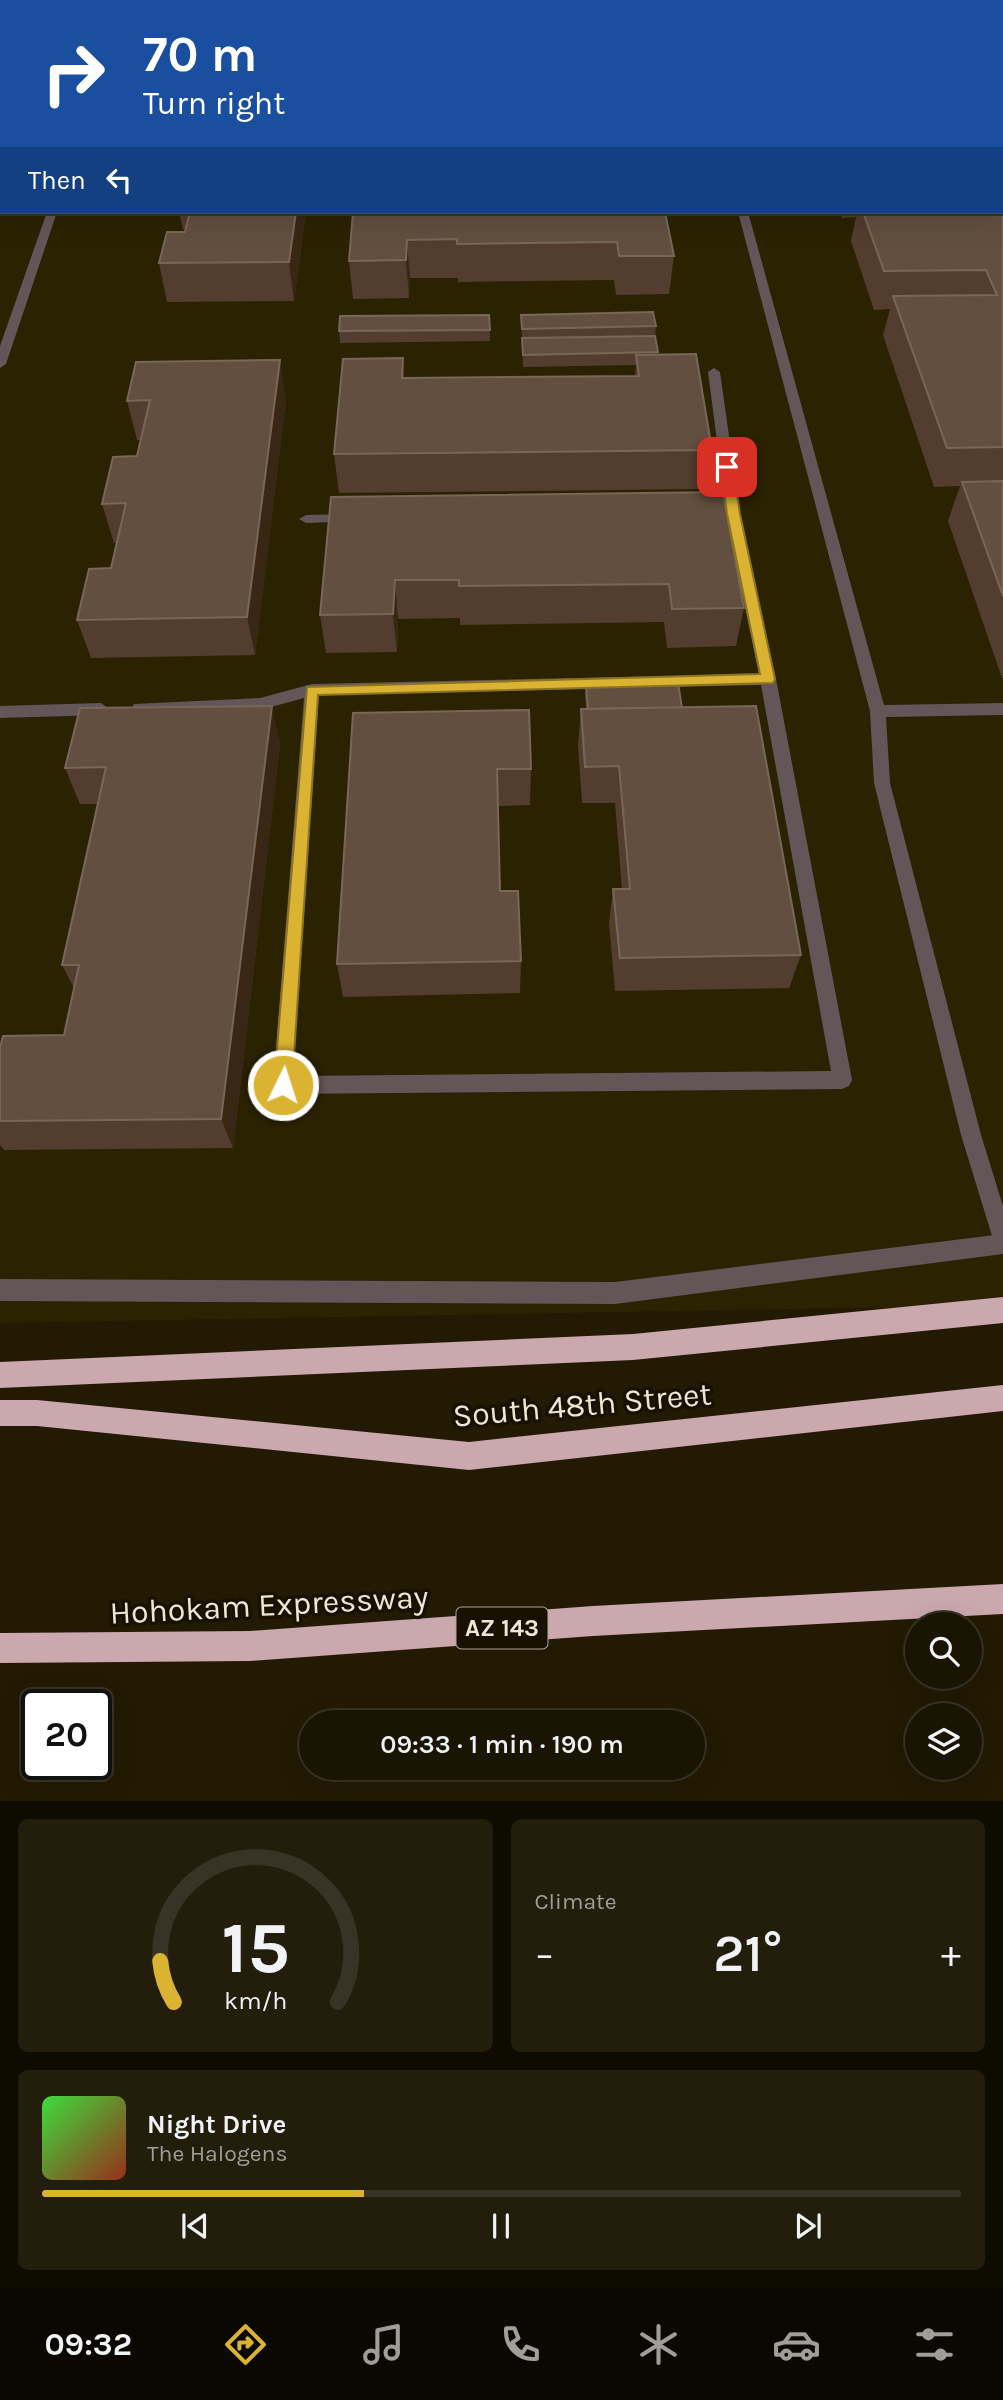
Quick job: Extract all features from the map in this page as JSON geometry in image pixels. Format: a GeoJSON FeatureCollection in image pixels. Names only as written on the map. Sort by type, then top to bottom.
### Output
{"type":"FeatureCollection","features":[{"type":"Feature","properties":{"kind":"highway"},"geometry":{"type":"LineString","coordinates":[[0,1375],[633,1347],[1003,1310]]}},
{"type":"Feature","properties":{"kind":"highway","name":"South 48th Street"},"geometry":{"type":"LineString","coordinates":[[0,1413],[37,1413],[469,1456],[1003,1398]]}},
{"type":"Feature","properties":{"kind":"highway","name":"Hohokam Expressway"},"geometry":{"type":"LineString","coordinates":[[0,1648],[250,1646],[593,1621],[1003,1599]]}},
{"type":"Feature","properties":{"kind":"street"},"geometry":{"type":"LineString","coordinates":[[0,364],[51,214]]}},
{"type":"Feature","properties":{"kind":"street"},"geometry":{"type":"LineString","coordinates":[[0,1290],[615,1293],[1003,1242],[971,1135],[882,783],[878,711],[744,214]]}},
{"type":"Feature","properties":{"kind":"street"},"geometry":{"type":"LineString","coordinates":[[312,690],[283,1085],[842,1080],[768,679],[733,514],[714,372]]}},
{"type":"Feature","properties":{"kind":"street"},"geometry":{"type":"LineString","coordinates":[[692,515],[733,514]]}},
{"type":"Feature","properties":{"kind":"street"},"geometry":{"type":"LineString","coordinates":[[306,519],[361,518]]}},
{"type":"Feature","properties":{"kind":"street"},"geometry":{"type":"LineString","coordinates":[[0,712],[260,704],[312,690],[768,679]]}},
{"type":"Feature","properties":{"kind":"street"},"geometry":{"type":"LineString","coordinates":[[878,711],[1003,709]]}},
{"type":"Feature","properties":{"kind":"shaded area"},"geometry":{"type":"Polygon","coordinates":[[[0,214],[1003,214],[1003,1301],[908,1307],[0,1323],[0,214]]]}},
{"type":"Feature","properties":{"kind":"building"},"geometry":{"type":"Polygon","coordinates":[[[190,214],[296,214],[289,262],[159,263],[167,232],[185,232],[190,214]]]}},
{"type":"Feature","properties":{"kind":"building"},"geometry":{"type":"Polygon","coordinates":[[[353,214],[665,214],[674,256],[619,256],[617,242],[457,244],[457,239],[407,240],[406,260],[349,261],[353,214]]]}},
{"type":"Feature","properties":{"kind":"building"},"geometry":{"type":"Polygon","coordinates":[[[864,214],[1003,214],[1003,447],[947,448],[893,296],[997,295],[986,270],[884,271],[864,214]]]}},
{"type":"Feature","properties":{"kind":"building"},"geometry":{"type":"Polygon","coordinates":[[[653,312],[656,326],[522,329],[521,315],[653,312]]]}},
{"type":"Feature","properties":{"kind":"building"},"geometry":{"type":"Polygon","coordinates":[[[489,315],[490,330],[339,331],[340,316],[489,315]]]}},
{"type":"Feature","properties":{"kind":"building"},"geometry":{"type":"Polygon","coordinates":[[[655,336],[658,352],[523,355],[522,338],[655,336]]]}},
{"type":"Feature","properties":{"kind":"building"},"geometry":{"type":"Polygon","coordinates":[[[696,354],[712,450],[334,454],[343,359],[403,358],[402,378],[639,376],[636,355],[696,354]]]}},
{"type":"Feature","properties":{"kind":"building"},"geometry":{"type":"Polygon","coordinates":[[[280,360],[247,617],[77,620],[89,569],[111,568],[126,503],[102,504],[113,457],[137,456],[150,400],[127,401],[136,362],[280,360]]]}},
{"type":"Feature","properties":{"kind":"building"},"geometry":{"type":"Polygon","coordinates":[[[1003,481],[1003,596],[962,482],[1003,481]]]}},
{"type":"Feature","properties":{"kind":"building"},"geometry":{"type":"Polygon","coordinates":[[[723,492],[744,608],[672,609],[669,584],[459,586],[459,580],[395,580],[393,614],[320,615],[331,497],[723,492]]]}},
{"type":"Feature","properties":{"kind":"building"},"geometry":{"type":"Polygon","coordinates":[[[678,683],[682,708],[588,709],[586,686],[678,683]]]}},
{"type":"Feature","properties":{"kind":"building"},"geometry":{"type":"Polygon","coordinates":[[[272,706],[221,1119],[0,1121],[0,1047],[3,1036],[64,1035],[79,965],[62,965],[106,767],[65,768],[80,708],[272,706]]]}},
{"type":"Feature","properties":{"kind":"building"},"geometry":{"type":"Polygon","coordinates":[[[756,706],[801,955],[620,958],[613,889],[630,889],[619,766],[585,767],[581,709],[756,706]]]}},
{"type":"Feature","properties":{"kind":"building"},"geometry":{"type":"Polygon","coordinates":[[[529,710],[531,769],[497,769],[500,891],[518,891],[521,961],[337,964],[353,713],[529,710]]]}},
{"type":"Feature","properties":{"kind":"route"},"geometry":{"type":"LineString","coordinates":[[283,1085],[312,690],[768,679],[733,514],[727,467]]}}]}
